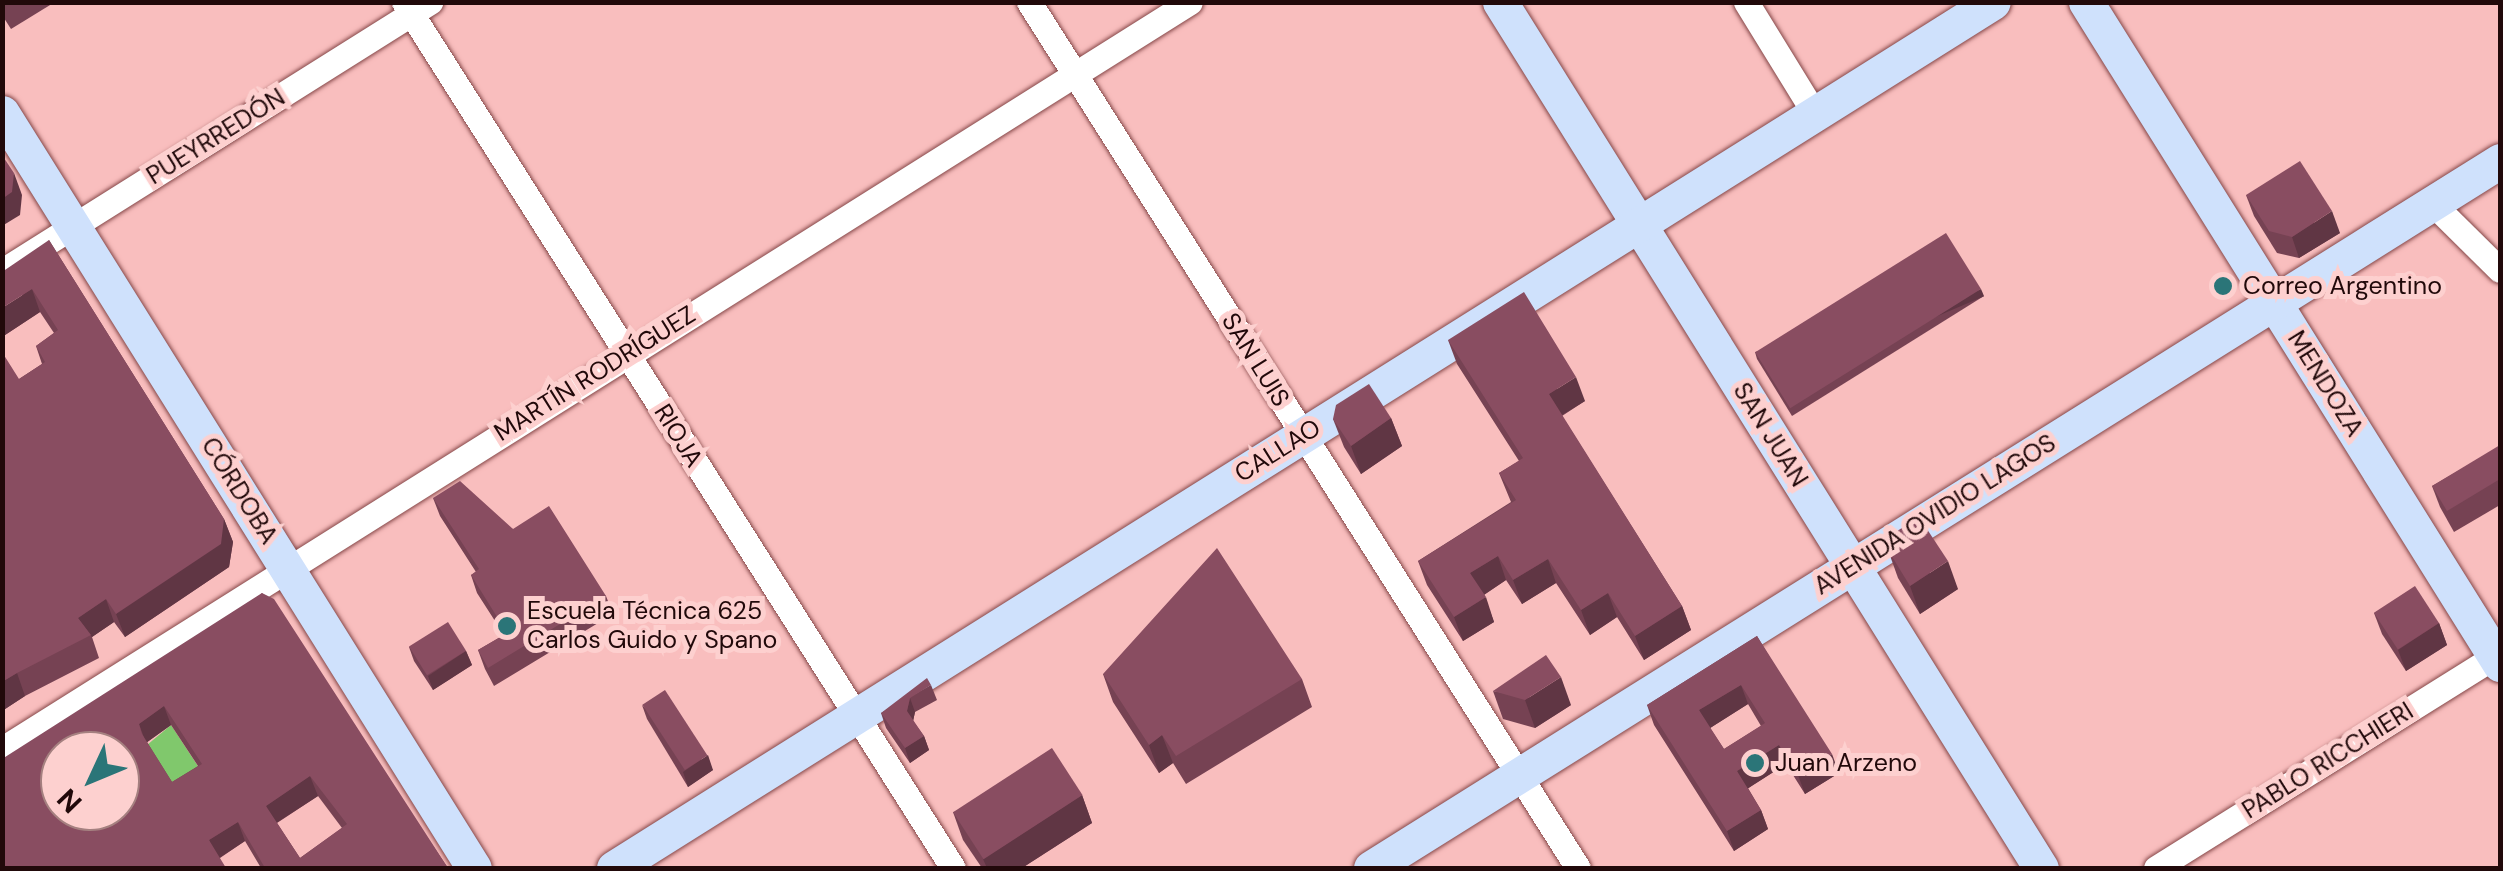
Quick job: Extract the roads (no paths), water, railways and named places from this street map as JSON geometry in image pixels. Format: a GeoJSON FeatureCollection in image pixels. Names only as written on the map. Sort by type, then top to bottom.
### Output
{"type":"FeatureCollection","features":[{"type":"Feature","properties":{"kind":"main road","name":"SAN JUAN"},"geometry":{"type":"LineString","coordinates":[[1500,2],[2041,868]]}},
{"type":"Feature","properties":{"kind":"main road","name":"CALLAO"},"geometry":{"type":"LineString","coordinates":[[614,868],[1993,2]]}},
{"type":"Feature","properties":{"kind":"main road","name":"MENDOZA"},"geometry":{"type":"LineString","coordinates":[[2086,2],[2499,658]]}},
{"type":"Feature","properties":{"kind":"main road","name":"CÓRDOBA"},"geometry":{"type":"LineString","coordinates":[[2,113],[474,868]]}},
{"type":"Feature","properties":{"kind":"main road","name":"AVENIDA OVIDIO LAGOS"},"geometry":{"type":"LineString","coordinates":[[1370,868],[2500,161]]}},
{"type":"Feature","properties":{"kind":"street","name":"SAN LUIS"},"geometry":{"type":"LineString","coordinates":[[1029,2],[1578,868]]}},
{"type":"Feature","properties":{"kind":"street","name":"MARTÍN RODRÍGUEZ"},"geometry":{"type":"LineString","coordinates":[[2,749],[286,566],[1190,2]]}},
{"type":"Feature","properties":{"kind":"street"},"geometry":{"type":"LineString","coordinates":[[1746,2],[1815,114]]}},
{"type":"Feature","properties":{"kind":"street","name":"PUEYRREDÓN"},"geometry":{"type":"LineString","coordinates":[[2,271],[415,6]]}},
{"type":"Feature","properties":{"kind":"street","name":"RIOJA"},"geometry":{"type":"LineString","coordinates":[[415,6],[626,354],[953,868]]}},
{"type":"Feature","properties":{"kind":"street"},"geometry":{"type":"LineString","coordinates":[[2433,204],[2500,270]]}},
{"type":"Feature","properties":{"kind":"street","name":"PABLO RICCHIERI"},"geometry":{"type":"LineString","coordinates":[[2156,868],[2499,658]]}},
{"type":"Feature","properties":{"kind":"place","name":"Correo Argentino"},"geometry":{"type":"Point","coordinates":[2223,286]}},
{"type":"Feature","properties":{"kind":"place","name":"Escuela Técnica 625 Carlos Guido y Spano"},"geometry":{"type":"Point","coordinates":[507,626]}},
{"type":"Feature","properties":{"kind":"place","name":"Juan Arzeno"},"geometry":{"type":"Point","coordinates":[1755,763]}}]}
